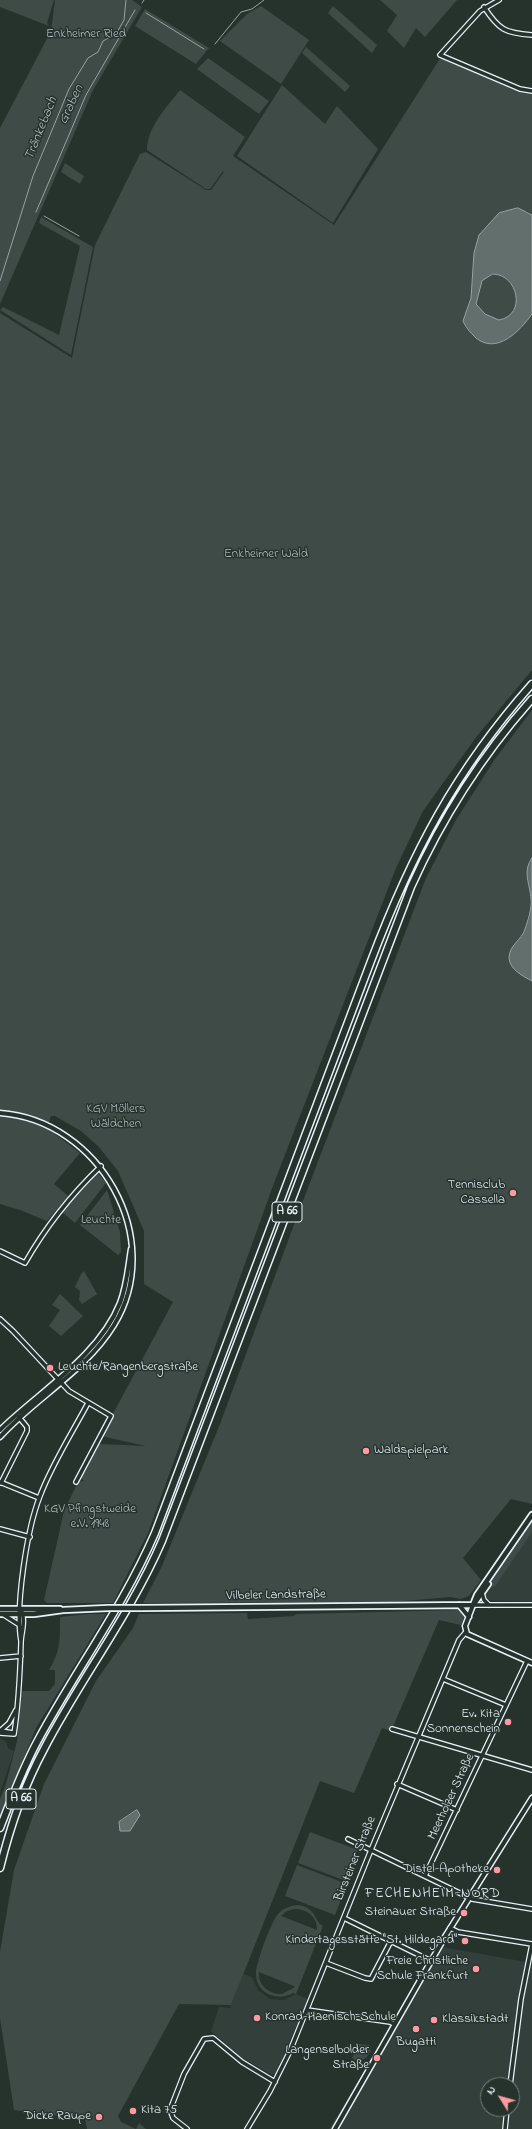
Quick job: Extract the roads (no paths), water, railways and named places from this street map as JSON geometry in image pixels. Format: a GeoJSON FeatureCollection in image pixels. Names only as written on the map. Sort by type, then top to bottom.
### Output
{"type":"FeatureCollection","features":[{"type":"Feature","properties":{"kind":"highway","name":"A 66"},"geometry":{"type":"LineString","coordinates":[[0,1828],[20,1775],[37,1743],[131,1584],[152,1539],[391,910],[409,869],[431,824],[464,771],[489,736],[532,684]]}},
{"type":"Feature","properties":{"kind":"highway","name":"A 66"},"geometry":{"type":"LineString","coordinates":[[0,1868],[16,1812],[43,1750],[133,1601],[165,1534],[411,887],[439,829],[475,771],[497,741],[532,699]]}},
{"type":"Feature","properties":{"kind":"main road"},"geometry":{"type":"LineString","coordinates":[[459,1605],[469,1601],[477,1595],[532,1515]]}},
{"type":"Feature","properties":{"kind":"main road"},"geometry":{"type":"LineString","coordinates":[[473,1605],[482,1594],[493,1573]]}},
{"type":"Feature","properties":{"kind":"main road","name":"Birsteiner Straße"},"geometry":{"type":"LineString","coordinates":[[473,1605],[477,1595]]}},
{"type":"Feature","properties":{"kind":"main road","name":"Vilbeler Landstraße"},"geometry":{"type":"LineString","coordinates":[[0,1613],[21,1609],[63,1610],[108,1608],[473,1605]]}},
{"type":"Feature","properties":{"kind":"main road","name":"Vilbeler Landstraße"},"geometry":{"type":"LineString","coordinates":[[0,1613],[34,1614],[63,1610]]}},
{"type":"Feature","properties":{"kind":"street"},"geometry":{"type":"LineString","coordinates":[[499,0],[484,7],[440,55],[520,89],[532,91]]}},
{"type":"Feature","properties":{"kind":"street"},"geometry":{"type":"LineString","coordinates":[[484,7],[494,22],[502,30],[513,34],[532,35]]}},
{"type":"Feature","properties":{"kind":"street"},"geometry":{"type":"LineString","coordinates":[[0,1113],[29,1118],[61,1132],[81,1146],[100,1166],[116,1190],[124,1210],[131,1247],[121,1308],[99,1338],[59,1380],[0,1430]]}},
{"type":"Feature","properties":{"kind":"street"},"geometry":{"type":"LineString","coordinates":[[0,1251],[25,1263],[48,1224],[72,1195],[100,1166]]}},
{"type":"Feature","properties":{"kind":"street"},"geometry":{"type":"LineString","coordinates":[[0,1319],[74,1395],[111,1416],[76,1482]]}},
{"type":"Feature","properties":{"kind":"street"},"geometry":{"type":"LineString","coordinates":[[21,1641],[18,1624],[21,1614],[23,1574],[39,1498],[88,1403]]}},
{"type":"Feature","properties":{"kind":"street"},"geometry":{"type":"LineString","coordinates":[[0,1437],[18,1416]]}},
{"type":"Feature","properties":{"kind":"street"},"geometry":{"type":"LineString","coordinates":[[18,1416],[27,1427],[28,1431],[0,1482],[39,1498]]}},
{"type":"Feature","properties":{"kind":"street"},"geometry":{"type":"LineString","coordinates":[[0,1529],[30,1537]]}},
{"type":"Feature","properties":{"kind":"street"},"geometry":{"type":"LineString","coordinates":[[482,1594],[484,1600],[489,1605]]}},
{"type":"Feature","properties":{"kind":"street"},"geometry":{"type":"LineString","coordinates":[[459,1605],[469,1617]]}},
{"type":"Feature","properties":{"kind":"street","name":"Vilbeler Landstraße"},"geometry":{"type":"LineString","coordinates":[[473,1605],[532,1605]]}},
{"type":"Feature","properties":{"kind":"street","name":"Birsteiner Straße"},"geometry":{"type":"LineString","coordinates":[[247,2129],[275,2082],[307,2010],[398,1784],[460,1638],[466,1632],[465,1628],[473,1605]]}},
{"type":"Feature","properties":{"kind":"street"},"geometry":{"type":"LineString","coordinates":[[0,1613],[18,1624]]}},
{"type":"Feature","properties":{"kind":"street"},"geometry":{"type":"LineString","coordinates":[[0,1732],[14,1734],[18,1705],[21,1641],[24,1621],[21,1614]]}},
{"type":"Feature","properties":{"kind":"street"},"geometry":{"type":"LineString","coordinates":[[24,1621],[34,1614]]}},
{"type":"Feature","properties":{"kind":"street"},"geometry":{"type":"LineString","coordinates":[[466,1632],[470,1636],[532,1662]]}},
{"type":"Feature","properties":{"kind":"street"},"geometry":{"type":"LineString","coordinates":[[0,1658],[21,1656]]}},
{"type":"Feature","properties":{"kind":"street","name":"Meerholzer Straße"},"geometry":{"type":"LineString","coordinates":[[425,1876],[527,1660]]}},
{"type":"Feature","properties":{"kind":"street"},"geometry":{"type":"LineString","coordinates":[[443,1678],[506,1705]]}},
{"type":"Feature","properties":{"kind":"street"},"geometry":{"type":"LineString","coordinates":[[0,1732],[10,1720],[18,1705]]}},
{"type":"Feature","properties":{"kind":"street"},"geometry":{"type":"LineString","coordinates":[[392,1729],[419,1735],[532,1770]]}},
{"type":"Feature","properties":{"kind":"street"},"geometry":{"type":"LineString","coordinates":[[398,1784],[457,1810]]}},
{"type":"Feature","properties":{"kind":"street"},"geometry":{"type":"LineString","coordinates":[[335,2129],[450,1928],[532,1798]]}},
{"type":"Feature","properties":{"kind":"street"},"geometry":{"type":"LineString","coordinates":[[348,1839],[469,1897],[532,1909]]}},
{"type":"Feature","properties":{"kind":"street"},"geometry":{"type":"LineString","coordinates":[[344,1918],[431,1960]]}},
{"type":"Feature","properties":{"kind":"street"},"geometry":{"type":"LineString","coordinates":[[450,1928],[458,1932],[532,1944],[521,1999],[511,2077]]}},
{"type":"Feature","properties":{"kind":"street"},"geometry":{"type":"LineString","coordinates":[[326,1963],[371,1979],[391,1941]]}},
{"type":"Feature","properties":{"kind":"street"},"geometry":{"type":"LineString","coordinates":[[307,2010],[390,2022],[394,2024]]}},
{"type":"Feature","properties":{"kind":"street"},"geometry":{"type":"LineString","coordinates":[[187,2129],[173,2118],[170,2108],[187,2068],[204,2038],[213,2038],[242,2062],[275,2082]]}},
{"type":"Feature","properties":{"kind":"street"},"geometry":{"type":"LineString","coordinates":[[505,2129],[506,2117]]}},
{"type":"Feature","properties":{"kind":"waterway","name":"Tränkebach"},"geometry":{"type":"LineString","coordinates":[[0,281],[33,176],[69,89],[88,58],[98,52],[103,41],[116,34],[124,20],[126,0]]}},
{"type":"Feature","properties":{"kind":"waterway","name":"Graben"},"geometry":{"type":"LineString","coordinates":[[215,44],[241,12],[252,9],[264,0]]}},
{"type":"Feature","properties":{"kind":"waterway","name":"Graben"},"geometry":{"type":"LineString","coordinates":[[36,212],[86,95],[135,10]]}},
{"type":"Feature","properties":{"kind":"waterway"},"geometry":{"type":"LineString","coordinates":[[146,13],[204,49]]}},
{"type":"Feature","properties":{"kind":"waterway","name":"Graben"},"geometry":{"type":"LineString","coordinates":[[44,216],[79,236]]}},
{"type":"Feature","properties":{"kind":"place","name":"Tennisclub Cassella"},"geometry":{"type":"Point","coordinates":[513,1193]}},
{"type":"Feature","properties":{"kind":"place","name":"Leuchte/Rangenbergstraße"},"geometry":{"type":"Point","coordinates":[50,1368]}},
{"type":"Feature","properties":{"kind":"place","name":"Waldspielpark"},"geometry":{"type":"Point","coordinates":[366,1451]}},
{"type":"Feature","properties":{"kind":"place","name":"Ev. Kita Sonnenschein"},"geometry":{"type":"Point","coordinates":[508,1722]}},
{"type":"Feature","properties":{"kind":"place","name":"Distel-Apotheke"},"geometry":{"type":"Point","coordinates":[497,1870]}},
{"type":"Feature","properties":{"kind":"place","name":"Steinauer Straße"},"geometry":{"type":"Point","coordinates":[464,1913]}},
{"type":"Feature","properties":{"kind":"place","name":"Kindertagesstätte \"St. Hildegard\""},"geometry":{"type":"Point","coordinates":[465,1941]}},
{"type":"Feature","properties":{"kind":"place","name":"Freie Christliche Schule Frankfurt"},"geometry":{"type":"Point","coordinates":[476,1969]}},
{"type":"Feature","properties":{"kind":"place","name":"Konrad-Haenisch-Schule"},"geometry":{"type":"Point","coordinates":[257,2018]}},
{"type":"Feature","properties":{"kind":"place","name":"Klassikstadt"},"geometry":{"type":"Point","coordinates":[434,2020]}},
{"type":"Feature","properties":{"kind":"place","name":"Bugatti"},"geometry":{"type":"Point","coordinates":[416,2029]}},
{"type":"Feature","properties":{"kind":"place","name":"Langenselbolder Straße"},"geometry":{"type":"Point","coordinates":[377,2058]}},
{"type":"Feature","properties":{"kind":"place","name":"Kita 75"},"geometry":{"type":"Point","coordinates":[133,2111]}},
{"type":"Feature","properties":{"kind":"place","name":"Dicke Raupe"},"geometry":{"type":"Point","coordinates":[99,2117]}},
{"type":"Feature","properties":{"kind":"district","name":"FECHENHEIM-NORD"},"geometry":{"type":"Point","coordinates":[433,1895]}},
{"type":"Feature","properties":{"kind":"park label","name":"Enkheimer Ried"},"geometry":{"type":"Point","coordinates":[86,35]}},
{"type":"Feature","properties":{"kind":"park label","name":"Enkheimer Wald"},"geometry":{"type":"Point","coordinates":[266,555]}},
{"type":"Feature","properties":{"kind":"park label","name":"KGV Möllers Wäldchen"},"geometry":{"type":"Point","coordinates":[116,1118]}},
{"type":"Feature","properties":{"kind":"park label","name":"Leuchte"},"geometry":{"type":"Point","coordinates":[101,1221]}},
{"type":"Feature","properties":{"kind":"park label","name":"KGV Pfingstweide e.V. 1948"},"geometry":{"type":"Point","coordinates":[90,1518]}}]}
